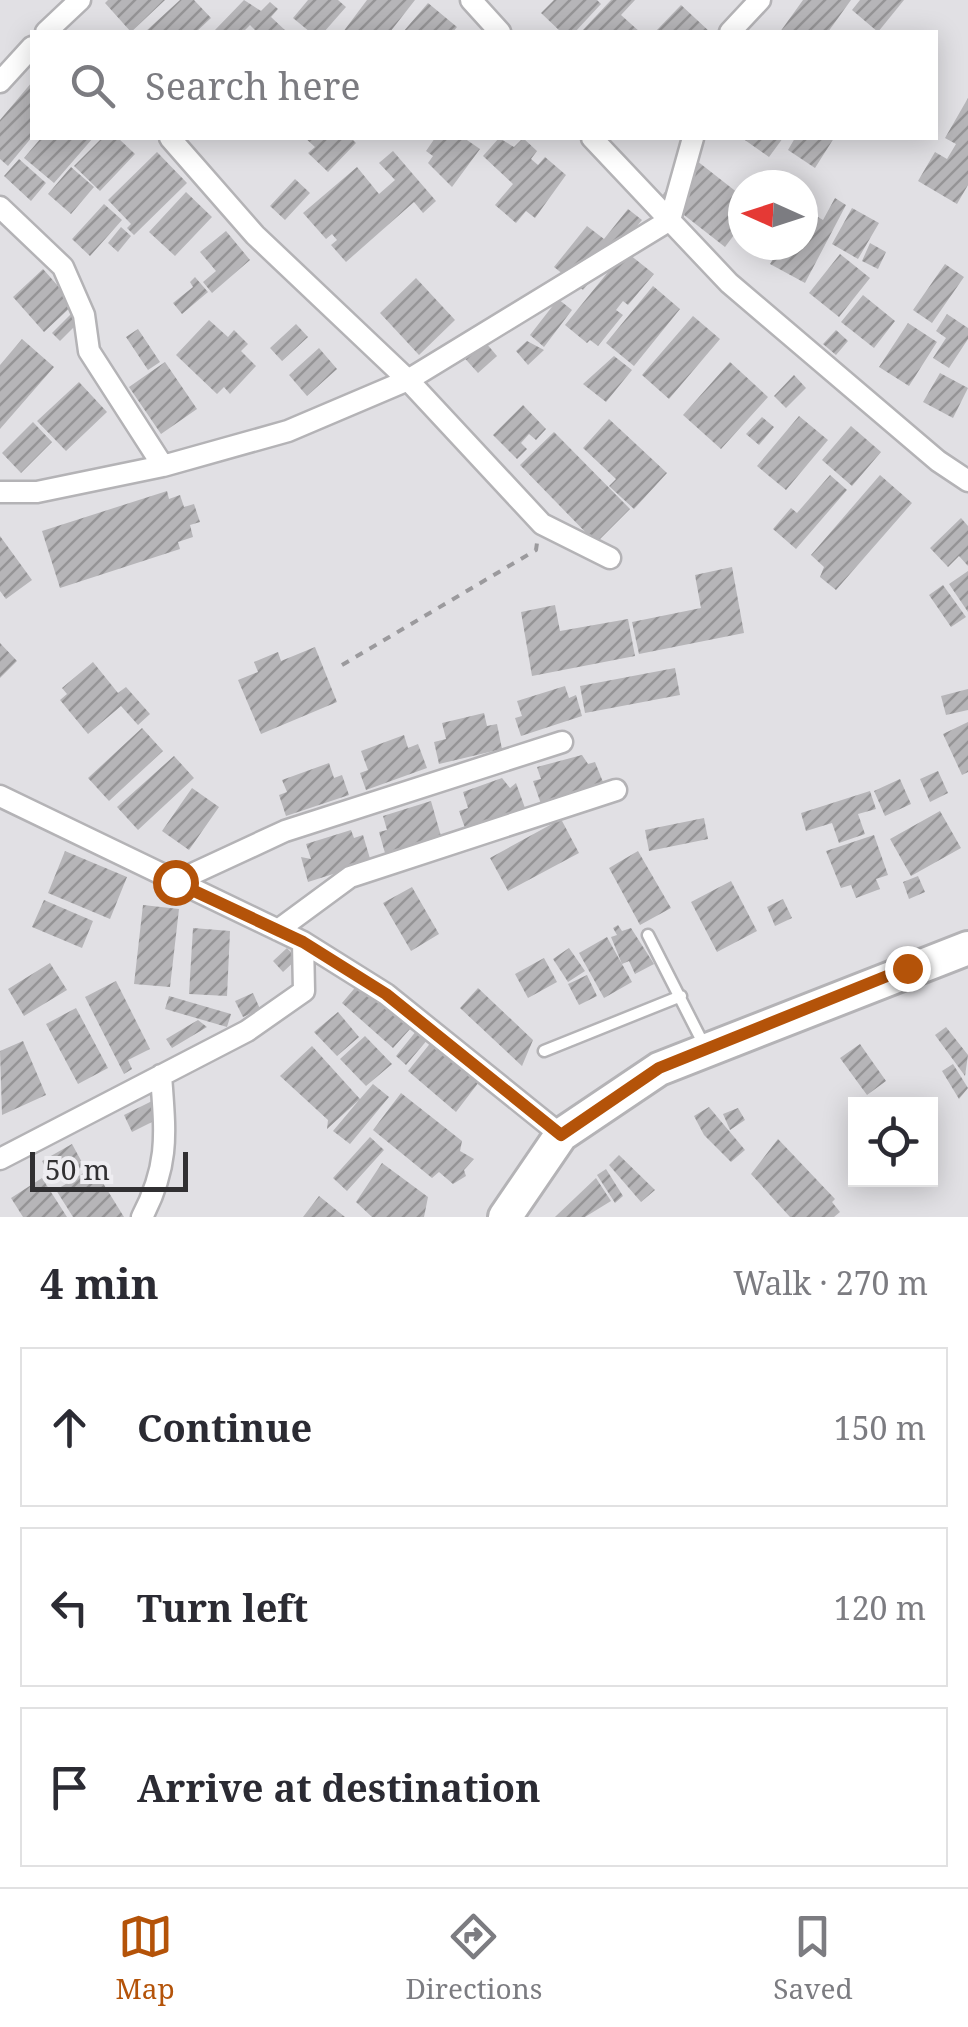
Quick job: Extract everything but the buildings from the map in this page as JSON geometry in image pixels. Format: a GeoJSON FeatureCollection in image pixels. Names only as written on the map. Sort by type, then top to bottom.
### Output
{"type":"FeatureCollection","features":[{"type":"Feature","properties":{"kind":"main road"},"geometry":{"type":"LineString","coordinates":[[505,1217],[561,1135],[624,1088],[659,1068],[968,948]]}},
{"type":"Feature","properties":{"kind":"street"},"geometry":{"type":"LineString","coordinates":[[53,30],[80,0]]}},
{"type":"Feature","properties":{"kind":"street"},"geometry":{"type":"LineString","coordinates":[[471,0],[498,30]]}},
{"type":"Feature","properties":{"kind":"street"},"geometry":{"type":"LineString","coordinates":[[732,30],[760,0]]}},
{"type":"Feature","properties":{"kind":"street"},"geometry":{"type":"LineString","coordinates":[[0,82],[30,48]]}},
{"type":"Feature","properties":{"kind":"street"},"geometry":{"type":"LineString","coordinates":[[172,140],[255,235],[408,380],[542,524],[610,558]]}},
{"type":"Feature","properties":{"kind":"street"},"geometry":{"type":"LineString","coordinates":[[594,140],[728,282],[938,461],[968,481]]}},
{"type":"Feature","properties":{"kind":"street"},"geometry":{"type":"LineString","coordinates":[[0,492],[36,492],[163,466],[288,431],[408,380],[670,220],[691,140]]}},
{"type":"Feature","properties":{"kind":"street"},"geometry":{"type":"LineString","coordinates":[[0,207],[63,267],[84,316],[88,351],[163,466]]}},
{"type":"Feature","properties":{"kind":"street"},"geometry":{"type":"LineString","coordinates":[[175,882],[285,830],[562,742]]}},
{"type":"Feature","properties":{"kind":"street"},"geometry":{"type":"LineString","coordinates":[[278,930],[350,878],[616,790]]}},
{"type":"Feature","properties":{"kind":"street"},"geometry":{"type":"LineString","coordinates":[[0,796],[303,942],[386,994],[561,1135]]}},
{"type":"Feature","properties":{"kind":"street"},"geometry":{"type":"LineString","coordinates":[[0,1159],[246,1031],[304,991],[303,942]]}},
{"type":"Feature","properties":{"kind":"street"},"geometry":{"type":"LineString","coordinates":[[142,1217],[160,1184],[166,1150],[161,1075]]}},
{"type":"Feature","properties":{"kind":"lane"},"geometry":{"type":"LineString","coordinates":[[648,935],[707,1051]]}},
{"type":"Feature","properties":{"kind":"lane"},"geometry":{"type":"LineString","coordinates":[[544,1051],[681,996]]}},
{"type":"Feature","properties":{"kind":"path"},"geometry":{"type":"LineString","coordinates":[[342,665],[536,550],[542,524]]}},
{"type":"Feature","properties":{"kind":"route"},"geometry":{"type":"LineString","coordinates":[[175,882],[303,942],[386,994],[561,1135],[624,1088],[659,1068],[907,968]]}}]}
